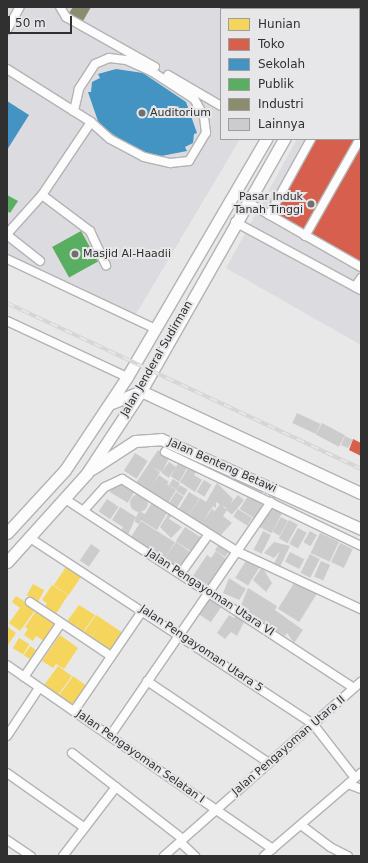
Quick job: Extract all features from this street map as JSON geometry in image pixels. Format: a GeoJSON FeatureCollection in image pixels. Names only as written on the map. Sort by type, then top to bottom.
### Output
{"type":"FeatureCollection","features":[{"type":"Feature","properties":{"kind":"main road","name":"Jalan Jenderal Sudirman"},"geometry":{"type":"LineString","coordinates":[[7,533],[38,503],[79,449],[127,377],[265,140]]}},
{"type":"Feature","properties":{"kind":"main road","name":"Jalan Jenderal Sudirman"},"geometry":{"type":"LineString","coordinates":[[7,562],[65,499],[95,460],[140,391],[235,222],[283,140]]}},
{"type":"Feature","properties":{"kind":"main road"},"geometry":{"type":"LineString","coordinates":[[109,404],[140,391],[361,493]]}},
{"type":"Feature","properties":{"kind":"main road","name":"Jalan Benteng Betawi"},"geometry":{"type":"LineString","coordinates":[[86,473],[135,441],[161,438],[361,529]]}},
{"type":"Feature","properties":{"kind":"main road"},"geometry":{"type":"LineString","coordinates":[[79,449],[95,460]]}},
{"type":"Feature","properties":{"kind":"street"},"geometry":{"type":"LineString","coordinates":[[7,30],[20,7]]}},
{"type":"Feature","properties":{"kind":"street"},"geometry":{"type":"LineString","coordinates":[[60,7],[66,17],[220,105]]}},
{"type":"Feature","properties":{"kind":"street"},"geometry":{"type":"LineString","coordinates":[[7,69],[91,122],[110,139],[144,157],[170,163],[189,161],[206,132],[204,116],[194,98],[151,70],[126,60],[109,58],[95,64],[79,89],[74,111]]}},
{"type":"Feature","properties":{"kind":"street"},"geometry":{"type":"LineString","coordinates":[[40,261],[7,234],[42,195],[91,122]]}},
{"type":"Feature","properties":{"kind":"street"},"geometry":{"type":"LineString","coordinates":[[269,215],[310,140]]}},
{"type":"Feature","properties":{"kind":"street"},"geometry":{"type":"LineString","coordinates":[[305,236],[359,140]]}},
{"type":"Feature","properties":{"kind":"street"},"geometry":{"type":"LineString","coordinates":[[42,195],[90,231],[106,265]]}},
{"type":"Feature","properties":{"kind":"street"},"geometry":{"type":"LineString","coordinates":[[247,202],[361,267]]}},
{"type":"Feature","properties":{"kind":"street"},"geometry":{"type":"LineString","coordinates":[[235,222],[358,288],[361,278]]}},
{"type":"Feature","properties":{"kind":"street"},"geometry":{"type":"LineString","coordinates":[[7,259],[156,329]]}},
{"type":"Feature","properties":{"kind":"street"},"geometry":{"type":"LineString","coordinates":[[7,320],[127,377]]}},
{"type":"Feature","properties":{"kind":"street"},"geometry":{"type":"LineString","coordinates":[[165,452],[361,546]]}},
{"type":"Feature","properties":{"kind":"street"},"geometry":{"type":"LineString","coordinates":[[84,510],[114,480],[129,483],[238,552],[361,609]]}},
{"type":"Feature","properties":{"kind":"street","name":"Jalan Pengayoman Utara VI"},"geometry":{"type":"LineString","coordinates":[[65,499],[211,592],[354,688]]}},
{"type":"Feature","properties":{"kind":"street"},"geometry":{"type":"LineString","coordinates":[[110,736],[179,634],[211,592],[271,502]]}},
{"type":"Feature","properties":{"kind":"street"},"geometry":{"type":"LineString","coordinates":[[181,573],[209,534]]}},
{"type":"Feature","properties":{"kind":"street","name":"Jalan Pengayoman Utara 5"},"geometry":{"type":"LineString","coordinates":[[30,538],[143,610],[313,724],[354,778]]}},
{"type":"Feature","properties":{"kind":"street"},"geometry":{"type":"LineString","coordinates":[[30,602],[111,656]]}},
{"type":"Feature","properties":{"kind":"street"},"geometry":{"type":"LineString","coordinates":[[74,711],[143,610]]}},
{"type":"Feature","properties":{"kind":"street"},"geometry":{"type":"LineString","coordinates":[[24,677],[61,623]]}},
{"type":"Feature","properties":{"kind":"street","name":"Jalan Pengayoman Selatan I"},"geometry":{"type":"LineString","coordinates":[[7,665],[273,849]]}},
{"type":"Feature","properties":{"kind":"street"},"geometry":{"type":"LineString","coordinates":[[147,681],[269,763]]}},
{"type":"Feature","properties":{"kind":"street","name":"Jalan Pengayoman Utara II"},"geometry":{"type":"LineString","coordinates":[[164,856],[361,682]]}},
{"type":"Feature","properties":{"kind":"street"},"geometry":{"type":"LineString","coordinates":[[8,733],[40,688]]}},
{"type":"Feature","properties":{"kind":"street"},"geometry":{"type":"LineString","coordinates":[[72,753],[182,840],[195,856]]}},
{"type":"Feature","properties":{"kind":"street"},"geometry":{"type":"LineString","coordinates":[[7,773],[85,828]]}},
{"type":"Feature","properties":{"kind":"street"},"geometry":{"type":"LineString","coordinates":[[264,856],[354,778],[361,789]]}},
{"type":"Feature","properties":{"kind":"street"},"geometry":{"type":"LineString","coordinates":[[63,856],[116,787]]}},
{"type":"Feature","properties":{"kind":"street"},"geometry":{"type":"LineString","coordinates":[[300,825],[330,847],[348,856]]}},
{"type":"Feature","properties":{"kind":"street"},"geometry":{"type":"LineString","coordinates":[[7,840],[31,856]]}},
{"type":"Feature","properties":{"kind":"shaded area"},"geometry":{"type":"Polygon","coordinates":[[[7,7],[317,7],[220,8],[220,140],[239,140],[136,314],[7,256],[7,7]]]}},
{"type":"Feature","properties":{"kind":"shaded area","name":"Pasar Induk Tanah Tinggi"},"geometry":{"type":"Polygon","coordinates":[[[361,110],[361,345],[226,268],[296,140],[360,140],[361,110]]]}},
{"type":"Feature","properties":{"kind":"building: Hunian"},"geometry":{"type":"Polygon","coordinates":[[[66,567],[81,577],[69,595],[54,585],[66,567]]]}},
{"type":"Feature","properties":{"kind":"building: Hunian"},"geometry":{"type":"Polygon","coordinates":[[[33,584],[44,590],[38,602],[27,595],[33,584]]]}},
{"type":"Feature","properties":{"kind":"building: Hunian"},"geometry":{"type":"Polygon","coordinates":[[[52,585],[68,595],[54,617],[44,608],[47,603],[42,600],[52,585]]]}},
{"type":"Feature","properties":{"kind":"building: Hunian"},"geometry":{"type":"Polygon","coordinates":[[[16,596],[36,609],[20,631],[9,623],[20,608],[12,602],[16,596]]]}},
{"type":"Feature","properties":{"kind":"building: Hunian"},"geometry":{"type":"Polygon","coordinates":[[[79,605],[95,615],[81,635],[74,630],[81,620],[73,630],[65,624],[79,605]]]}},
{"type":"Feature","properties":{"kind":"building: Hunian"},"geometry":{"type":"Polygon","coordinates":[[[36,611],[57,626],[46,642],[36,636],[33,641],[24,635],[28,629],[25,627],[36,611]]]}},
{"type":"Feature","properties":{"kind":"building: Hunian"},"geometry":{"type":"Polygon","coordinates":[[[96,615],[123,633],[109,654],[89,641],[97,629],[89,640],[82,635],[96,615]]]}},
{"type":"Feature","properties":{"kind":"building: Hunian"},"geometry":{"type":"Polygon","coordinates":[[[8,627],[16,633],[8,645],[7,644],[8,627]]]}},
{"type":"Feature","properties":{"kind":"building: Hunian"},"geometry":{"type":"Polygon","coordinates":[[[60,635],[78,648],[64,669],[56,664],[53,668],[42,661],[60,635]]]}},
{"type":"Feature","properties":{"kind":"building: Hunian"},"geometry":{"type":"Polygon","coordinates":[[[19,638],[29,644],[23,654],[13,648],[19,638]]]}},
{"type":"Feature","properties":{"kind":"building: Hunian"},"geometry":{"type":"Polygon","coordinates":[[[30,646],[39,652],[33,661],[24,655],[30,646]]]}},
{"type":"Feature","properties":{"kind":"building: Hunian"},"geometry":{"type":"Polygon","coordinates":[[[58,666],[72,676],[57,696],[43,686],[58,666]]]}},
{"type":"Feature","properties":{"kind":"building: Hunian"},"geometry":{"type":"Polygon","coordinates":[[[73,676],[87,686],[73,705],[59,695],[73,676]]]}},
{"type":"Feature","properties":{"kind":"building: Toko"},"geometry":{"type":"Polygon","coordinates":[[[266,7],[288,7],[276,8],[266,7]]]}},
{"type":"Feature","properties":{"kind":"building: Toko"},"geometry":{"type":"Polygon","coordinates":[[[314,140],[355,140],[304,231],[274,214],[314,140]]]}},
{"type":"Feature","properties":{"kind":"building: Toko"},"geometry":{"type":"Polygon","coordinates":[[[361,144],[361,265],[310,235],[361,144]]]}},
{"type":"Feature","properties":{"kind":"building: Toko"},"geometry":{"type":"Polygon","coordinates":[[[353,439],[361,443],[361,456],[349,450],[353,439]]]}},
{"type":"Feature","properties":{"kind":"building: Sekolah","name":"Auditorium"},"geometry":{"type":"Polygon","coordinates":[[[116,69],[143,73],[186,102],[197,133],[194,134],[193,143],[185,147],[187,151],[156,157],[125,143],[99,124],[88,92],[91,92],[92,82],[100,78],[98,74],[116,69]]]}},
{"type":"Feature","properties":{"kind":"building: Sekolah"},"geometry":{"type":"Polygon","coordinates":[[[7,101],[29,115],[7,150],[7,101]]]}},
{"type":"Feature","properties":{"kind":"building: Publik"},"geometry":{"type":"Polygon","coordinates":[[[7,195],[18,201],[10,213],[7,211],[7,195]]]}},
{"type":"Feature","properties":{"kind":"building: Publik","name":"Masjid Al-Haadii"},"geometry":{"type":"Polygon","coordinates":[[[81,231],[98,262],[69,278],[52,247],[81,231]]]}},
{"type":"Feature","properties":{"kind":"building: Industri"},"geometry":{"type":"Polygon","coordinates":[[[73,7],[91,7],[83,21],[69,13],[73,7]]]}},
{"type":"Feature","properties":{"kind":"building: Lainnya"},"geometry":{"type":"Polygon","coordinates":[[[297,413],[321,424],[316,434],[292,423],[297,413]]]}},
{"type":"Feature","properties":{"kind":"building: Lainnya"},"geometry":{"type":"Polygon","coordinates":[[[322,423],[345,435],[339,447],[316,434],[322,423]]]}},
{"type":"Feature","properties":{"kind":"building: Lainnya"},"geometry":{"type":"Polygon","coordinates":[[[345,436],[353,440],[348,448],[341,445],[345,436]]]}},
{"type":"Feature","properties":{"kind":"building: Lainnya"},"geometry":{"type":"Polygon","coordinates":[[[158,450],[170,456],[162,472],[152,467],[160,472],[152,486],[159,475],[169,482],[167,484],[176,490],[168,503],[136,483],[158,450]]]}},
{"type":"Feature","properties":{"kind":"building: Lainnya"},"geometry":{"type":"Polygon","coordinates":[[[135,453],[148,461],[137,479],[124,471],[135,453]]]}},
{"type":"Feature","properties":{"kind":"building: Lainnya"},"geometry":{"type":"Polygon","coordinates":[[[180,460],[189,465],[180,481],[171,477],[180,460]]]}},
{"type":"Feature","properties":{"kind":"building: Lainnya"},"geometry":{"type":"Polygon","coordinates":[[[169,462],[176,467],[169,478],[161,473],[169,462]]]}},
{"type":"Feature","properties":{"kind":"building: Lainnya"},"geometry":{"type":"Polygon","coordinates":[[[190,465],[198,469],[194,475],[202,480],[195,492],[180,482],[190,465]]]}},
{"type":"Feature","properties":{"kind":"building: Lainnya"},"geometry":{"type":"Polygon","coordinates":[[[173,479],[180,483],[177,490],[169,485],[173,479]]]}},
{"type":"Feature","properties":{"kind":"building: Lainnya"},"geometry":{"type":"Polygon","coordinates":[[[117,480],[135,491],[128,503],[110,492],[117,480]]]}},
{"type":"Feature","properties":{"kind":"building: Lainnya"},"geometry":{"type":"Polygon","coordinates":[[[204,480],[212,485],[204,497],[197,492],[204,480]]]}},
{"type":"Feature","properties":{"kind":"building: Lainnya"},"geometry":{"type":"Polygon","coordinates":[[[217,483],[233,499],[228,509],[221,505],[227,510],[223,516],[232,523],[219,537],[188,517],[200,498],[206,502],[217,483]],[[216,502],[216,508],[213,506],[203,521],[213,508],[214,512],[220,504],[216,502]]]}},
{"type":"Feature","properties":{"kind":"building: Lainnya"},"geometry":{"type":"Polygon","coordinates":[[[180,485],[188,490],[184,496],[176,491],[180,485]]]}},
{"type":"Feature","properties":{"kind":"building: Lainnya"},"geometry":{"type":"Polygon","coordinates":[[[176,492],[184,497],[176,509],[169,504],[176,492]]]}},
{"type":"Feature","properties":{"kind":"building: Lainnya"},"geometry":{"type":"Polygon","coordinates":[[[189,492],[199,498],[188,516],[178,510],[189,492]]]}},
{"type":"Feature","properties":{"kind":"building: Lainnya"},"geometry":{"type":"Polygon","coordinates":[[[250,493],[264,502],[254,518],[240,509],[250,493]]]}},
{"type":"Feature","properties":{"kind":"building: Lainnya"},"geometry":{"type":"Polygon","coordinates":[[[139,494],[145,497],[148,503],[145,509],[139,512],[133,509],[130,503],[133,497],[139,494]]]}},
{"type":"Feature","properties":{"kind":"building: Lainnya"},"geometry":{"type":"Polygon","coordinates":[[[238,495],[244,500],[232,515],[226,510],[238,495]]]}},
{"type":"Feature","properties":{"kind":"building: Lainnya"},"geometry":{"type":"Polygon","coordinates":[[[107,499],[119,507],[110,519],[99,511],[107,499]]]}},
{"type":"Feature","properties":{"kind":"building: Lainnya"},"geometry":{"type":"Polygon","coordinates":[[[152,502],[168,511],[157,530],[141,520],[139,524],[135,522],[139,511],[145,514],[152,502]]]}},
{"type":"Feature","properties":{"kind":"building: Lainnya"},"geometry":{"type":"Polygon","coordinates":[[[269,506],[282,513],[271,533],[258,526],[269,506]]]}},
{"type":"Feature","properties":{"kind":"building: Lainnya"},"geometry":{"type":"Polygon","coordinates":[[[120,507],[136,517],[128,535],[121,531],[123,527],[112,520],[120,507]]]}},
{"type":"Feature","properties":{"kind":"building: Lainnya"},"geometry":{"type":"Polygon","coordinates":[[[238,509],[252,518],[247,526],[233,517],[238,509]]]}},
{"type":"Feature","properties":{"kind":"building: Lainnya"},"geometry":{"type":"Polygon","coordinates":[[[169,513],[172,515],[169,519],[182,527],[171,538],[160,527],[169,513]]]}},
{"type":"Feature","properties":{"kind":"building: Lainnya"},"geometry":{"type":"Polygon","coordinates":[[[281,517],[288,521],[279,536],[272,532],[281,517]]]}},
{"type":"Feature","properties":{"kind":"building: Lainnya"},"geometry":{"type":"Polygon","coordinates":[[[289,520],[298,525],[288,543],[279,538],[289,520]]]}},
{"type":"Feature","properties":{"kind":"building: Lainnya"},"geometry":{"type":"Polygon","coordinates":[[[141,521],[175,542],[165,558],[131,537],[141,521]]]}},
{"type":"Feature","properties":{"kind":"building: Lainnya"},"geometry":{"type":"Polygon","coordinates":[[[185,527],[202,538],[193,552],[176,541],[185,527]]]}},
{"type":"Feature","properties":{"kind":"building: Lainnya"},"geometry":{"type":"Polygon","coordinates":[[[298,528],[307,533],[298,549],[289,544],[298,528]]]}},
{"type":"Feature","properties":{"kind":"building: Lainnya"},"geometry":{"type":"Polygon","coordinates":[[[263,531],[271,535],[261,554],[253,550],[263,531]]]}},
{"type":"Feature","properties":{"kind":"building: Lainnya"},"geometry":{"type":"Polygon","coordinates":[[[310,531],[317,535],[310,546],[304,542],[310,531]]]}},
{"type":"Feature","properties":{"kind":"building: Lainnya"},"geometry":{"type":"Polygon","coordinates":[[[320,533],[339,542],[330,562],[311,553],[320,533]]]}},
{"type":"Feature","properties":{"kind":"building: Lainnya"},"geometry":{"type":"Polygon","coordinates":[[[176,542],[192,553],[180,569],[165,558],[176,542]]]}},
{"type":"Feature","properties":{"kind":"building: Lainnya"},"geometry":{"type":"Polygon","coordinates":[[[274,542],[290,546],[279,569],[273,566],[280,551],[274,558],[264,553],[274,542]]]}},
{"type":"Feature","properties":{"kind":"building: Lainnya"},"geometry":{"type":"Polygon","coordinates":[[[340,543],[353,549],[344,568],[331,562],[340,543]]]}},
{"type":"Feature","properties":{"kind":"building: Lainnya"},"geometry":{"type":"Polygon","coordinates":[[[91,544],[100,550],[89,567],[80,561],[91,544]]]}},
{"type":"Feature","properties":{"kind":"building: Lainnya"},"geometry":{"type":"Polygon","coordinates":[[[219,544],[230,550],[225,557],[215,550],[219,544]]]}},
{"type":"Feature","properties":{"kind":"building: Lainnya"},"geometry":{"type":"Polygon","coordinates":[[[216,551],[226,559],[222,565],[226,567],[211,589],[193,576],[207,555],[211,558],[216,551]]]}},
{"type":"Feature","properties":{"kind":"building: Lainnya"},"geometry":{"type":"Polygon","coordinates":[[[290,552],[304,559],[299,569],[285,562],[290,552]]]}},
{"type":"Feature","properties":{"kind":"building: Lainnya"},"geometry":{"type":"Polygon","coordinates":[[[310,554],[320,559],[310,578],[300,573],[310,554]]]}},
{"type":"Feature","properties":{"kind":"building: Lainnya"},"geometry":{"type":"Polygon","coordinates":[[[247,559],[260,567],[248,586],[235,578],[247,559]]]}},
{"type":"Feature","properties":{"kind":"building: Lainnya"},"geometry":{"type":"Polygon","coordinates":[[[321,561],[330,565],[323,581],[314,577],[321,561]]]}},
{"type":"Feature","properties":{"kind":"building: Lainnya"},"geometry":{"type":"Polygon","coordinates":[[[262,567],[272,583],[266,592],[253,580],[262,567]]]}},
{"type":"Feature","properties":{"kind":"building: Lainnya"},"geometry":{"type":"Polygon","coordinates":[[[229,578],[246,589],[239,600],[223,593],[229,578]]]}},
{"type":"Feature","properties":{"kind":"building: Lainnya"},"geometry":{"type":"Polygon","coordinates":[[[296,580],[317,593],[299,622],[278,609],[296,580]]]}},
{"type":"Feature","properties":{"kind":"building: Lainnya"},"geometry":{"type":"Polygon","coordinates":[[[248,588],[277,606],[275,610],[303,630],[294,643],[287,633],[285,636],[240,608],[248,588]]]}},
{"type":"Feature","properties":{"kind":"building: Lainnya"},"geometry":{"type":"Polygon","coordinates":[[[211,597],[223,605],[211,622],[199,614],[211,597]]]}},
{"type":"Feature","properties":{"kind":"building: Lainnya"},"geometry":{"type":"Polygon","coordinates":[[[237,614],[245,620],[237,636],[231,632],[225,639],[217,633],[229,615],[234,618],[237,614]]]}},
{"type":"Feature","properties":{"kind":"railway"},"geometry":{"type":"LineString","coordinates":[[7,303],[361,469]]}},
{"type":"Feature","properties":{"kind":"place","name":"Auditorium"},"geometry":{"type":"Point","coordinates":[142,113]}},
{"type":"Feature","properties":{"kind":"place","name":"Pasar Induk Tanah Tinggi"},"geometry":{"type":"Point","coordinates":[311,204]}},
{"type":"Feature","properties":{"kind":"place","name":"Masjid Al-Haadii"},"geometry":{"type":"Point","coordinates":[75,254]}}]}
